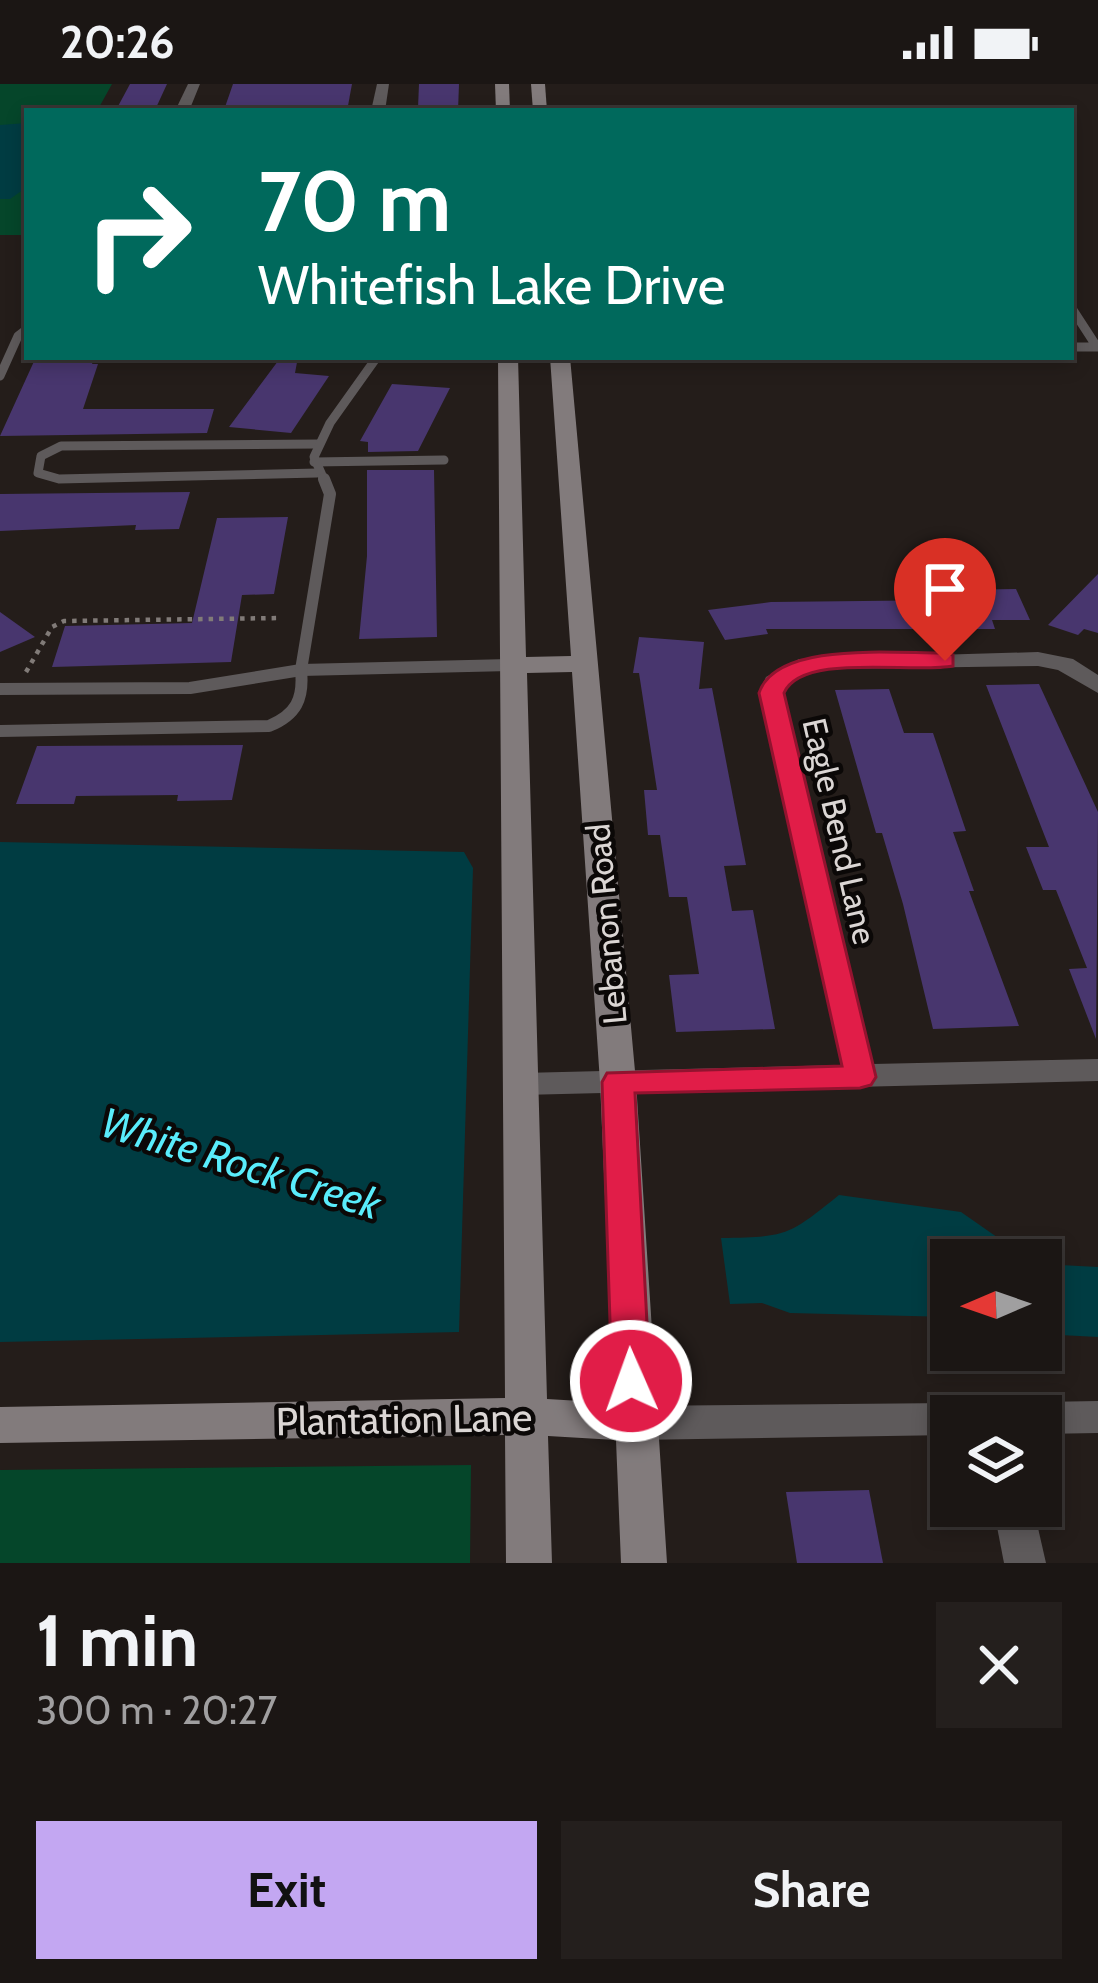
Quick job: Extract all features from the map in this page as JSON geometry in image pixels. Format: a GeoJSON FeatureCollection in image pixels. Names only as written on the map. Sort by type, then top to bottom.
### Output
{"type":"FeatureCollection","features":[{"type":"Feature","properties":{"kind":"main road"},"geometry":{"type":"LineString","coordinates":[[508,360],[529,1563]]}},
{"type":"Feature","properties":{"kind":"main road","name":"Lebanon Road"},"geometry":{"type":"LineString","coordinates":[[560,360],[618,1082],[644,1563]]}},
{"type":"Feature","properties":{"kind":"main road"},"geometry":{"type":"LineString","coordinates":[[514,665],[584,664]]}},
{"type":"Feature","properties":{"kind":"main road","name":"Plantation Lane"},"geometry":{"type":"LineString","coordinates":[[0,1425],[526,1416],[633,1423]]}},
{"type":"Feature","properties":{"kind":"street","name":"Eagle Bend Lane"},"geometry":{"type":"LineString","coordinates":[[860,1077],[771,693],[782,674],[799,666],[852,662],[1038,659],[1065,664],[1098,686]]}},
{"type":"Feature","properties":{"kind":"street"},"geometry":{"type":"LineString","coordinates":[[522,1084],[1098,1070]]}},
{"type":"Feature","properties":{"kind":"street"},"geometry":{"type":"LineString","coordinates":[[1062,1418],[1098,1417]]}},
{"type":"Feature","properties":{"kind":"street","name":"Plantation Lane"},"geometry":{"type":"LineString","coordinates":[[633,1423],[930,1419]]}},
{"type":"Feature","properties":{"kind":"street"},"geometry":{"type":"LineString","coordinates":[[1017,1527],[1025,1563]]}},
{"type":"Feature","properties":{"kind":"lane"},"geometry":{"type":"LineString","coordinates":[[1074,312],[1096,347],[1074,347]]}},
{"type":"Feature","properties":{"kind":"lane"},"geometry":{"type":"LineString","coordinates":[[0,376],[24,332]]}},
{"type":"Feature","properties":{"kind":"lane"},"geometry":{"type":"LineString","coordinates":[[0,730],[269,726],[292,716],[300,704],[301,670],[330,494],[316,468],[319,444],[375,360]]}},
{"type":"Feature","properties":{"kind":"lane"},"geometry":{"type":"LineString","coordinates":[[319,444],[61,446],[40,456],[38,473],[59,479],[444,460]]}},
{"type":"Feature","properties":{"kind":"lane"},"geometry":{"type":"LineString","coordinates":[[0,689],[190,688],[301,670],[514,665]]}},
{"type":"Feature","properties":{"kind":"path"},"geometry":{"type":"LineString","coordinates":[[19,689],[33,655],[43,650],[52,627],[64,621],[281,618]]}},
{"type":"Feature","properties":{"kind":"green space"},"geometry":{"type":"Polygon","coordinates":[[[0,84],[112,84],[99,108],[24,108],[24,235],[0,235],[0,84]]]}},
{"type":"Feature","properties":{"kind":"green space"},"geometry":{"type":"Polygon","coordinates":[[[471,1465],[470,1563],[0,1563],[0,1470],[471,1465]]]}},
{"type":"Feature","properties":{"kind":"water"},"geometry":{"type":"Polygon","coordinates":[[[24,123],[24,189],[10,199],[0,199],[0,125],[24,123]]]}},
{"type":"Feature","properties":{"kind":"water","name":"White Rock Creek"},"geometry":{"type":"Polygon","coordinates":[[[0,842],[464,852],[473,868],[459,1332],[0,1342],[0,842]]]}},
{"type":"Feature","properties":{"kind":"water"},"geometry":{"type":"Polygon","coordinates":[[[839,1195],[961,1212],[1000,1239],[930,1239],[930,1316],[790,1313],[762,1303],[730,1304],[721,1238],[786,1232],[839,1195]]]}},
{"type":"Feature","properties":{"kind":"water"},"geometry":{"type":"Polygon","coordinates":[[[1062,1265],[1098,1267],[1098,1337],[1062,1335],[1062,1265]]]}},
{"type":"Feature","properties":{"kind":"building"},"geometry":{"type":"Polygon","coordinates":[[[130,84],[167,84],[156,108],[117,108],[130,84]]]}},
{"type":"Feature","properties":{"kind":"building"},"geometry":{"type":"Polygon","coordinates":[[[233,84],[352,84],[348,108],[225,108],[233,84]]]}},
{"type":"Feature","properties":{"kind":"building"},"geometry":{"type":"Polygon","coordinates":[[[419,84],[459,84],[458,108],[418,108],[419,84]]]}},
{"type":"Feature","properties":{"kind":"building"},"geometry":{"type":"Polygon","coordinates":[[[35,360],[94,360],[92,364],[98,364],[83,409],[214,409],[207,433],[0,436],[35,360]]]}},
{"type":"Feature","properties":{"kind":"building"},"geometry":{"type":"Polygon","coordinates":[[[279,360],[297,360],[295,373],[329,376],[291,433],[229,427],[279,360]]]}},
{"type":"Feature","properties":{"kind":"building"},"geometry":{"type":"Polygon","coordinates":[[[392,384],[450,388],[418,451],[368,452],[368,442],[360,441],[392,384]]]}},
{"type":"Feature","properties":{"kind":"building"},"geometry":{"type":"Polygon","coordinates":[[[367,470],[434,470],[437,637],[359,639],[367,556],[367,470]]]}},
{"type":"Feature","properties":{"kind":"building"},"geometry":{"type":"Polygon","coordinates":[[[190,492],[179,529],[135,530],[136,525],[0,531],[0,494],[190,492]]]}},
{"type":"Feature","properties":{"kind":"building"},"geometry":{"type":"Polygon","coordinates":[[[288,517],[274,594],[242,595],[231,662],[52,667],[65,626],[192,623],[217,518],[288,517]]]}},
{"type":"Feature","properties":{"kind":"building"},"geometry":{"type":"Polygon","coordinates":[[[1098,574],[1098,633],[1084,629],[1078,635],[1048,625],[1098,574]]]}},
{"type":"Feature","properties":{"kind":"building"},"geometry":{"type":"Polygon","coordinates":[[[1016,589],[1030,620],[992,620],[995,629],[766,629],[768,634],[725,640],[708,610],[771,602],[954,600],[950,590],[1016,589]]]}},
{"type":"Feature","properties":{"kind":"building"},"geometry":{"type":"Polygon","coordinates":[[[0,612],[35,637],[0,652],[0,612]]]}},
{"type":"Feature","properties":{"kind":"building"},"geometry":{"type":"Polygon","coordinates":[[[639,637],[704,642],[699,689],[712,688],[746,865],[724,866],[732,911],[753,910],[775,1029],[676,1032],[669,975],[699,974],[687,897],[669,897],[660,835],[648,835],[644,790],[657,790],[639,673],[633,673],[639,637]]]}},
{"type":"Feature","properties":{"kind":"building"},"geometry":{"type":"Polygon","coordinates":[[[1039,684],[1098,812],[1096,1039],[1069,969],[1087,968],[1056,890],[1043,890],[1026,847],[1049,847],[986,685],[1039,684]]]}},
{"type":"Feature","properties":{"kind":"building"},"geometry":{"type":"Polygon","coordinates":[[[889,689],[904,733],[933,733],[966,831],[953,832],[974,891],[969,891],[1019,1026],[933,1029],[903,904],[882,833],[876,833],[835,690],[889,689]]]}},
{"type":"Feature","properties":{"kind":"building"},"geometry":{"type":"Polygon","coordinates":[[[243,745],[232,800],[177,801],[178,795],[76,796],[74,804],[16,804],[37,746],[243,745]]]}},
{"type":"Feature","properties":{"kind":"building"},"geometry":{"type":"Polygon","coordinates":[[[869,1490],[883,1563],[797,1563],[786,1492],[869,1490]]]}},
{"type":"Feature","properties":{"kind":"route"},"geometry":{"type":"LineString","coordinates":[[631,1381],[618,1082],[860,1077],[771,693],[775,682],[799,666],[945,661]]}}]}
